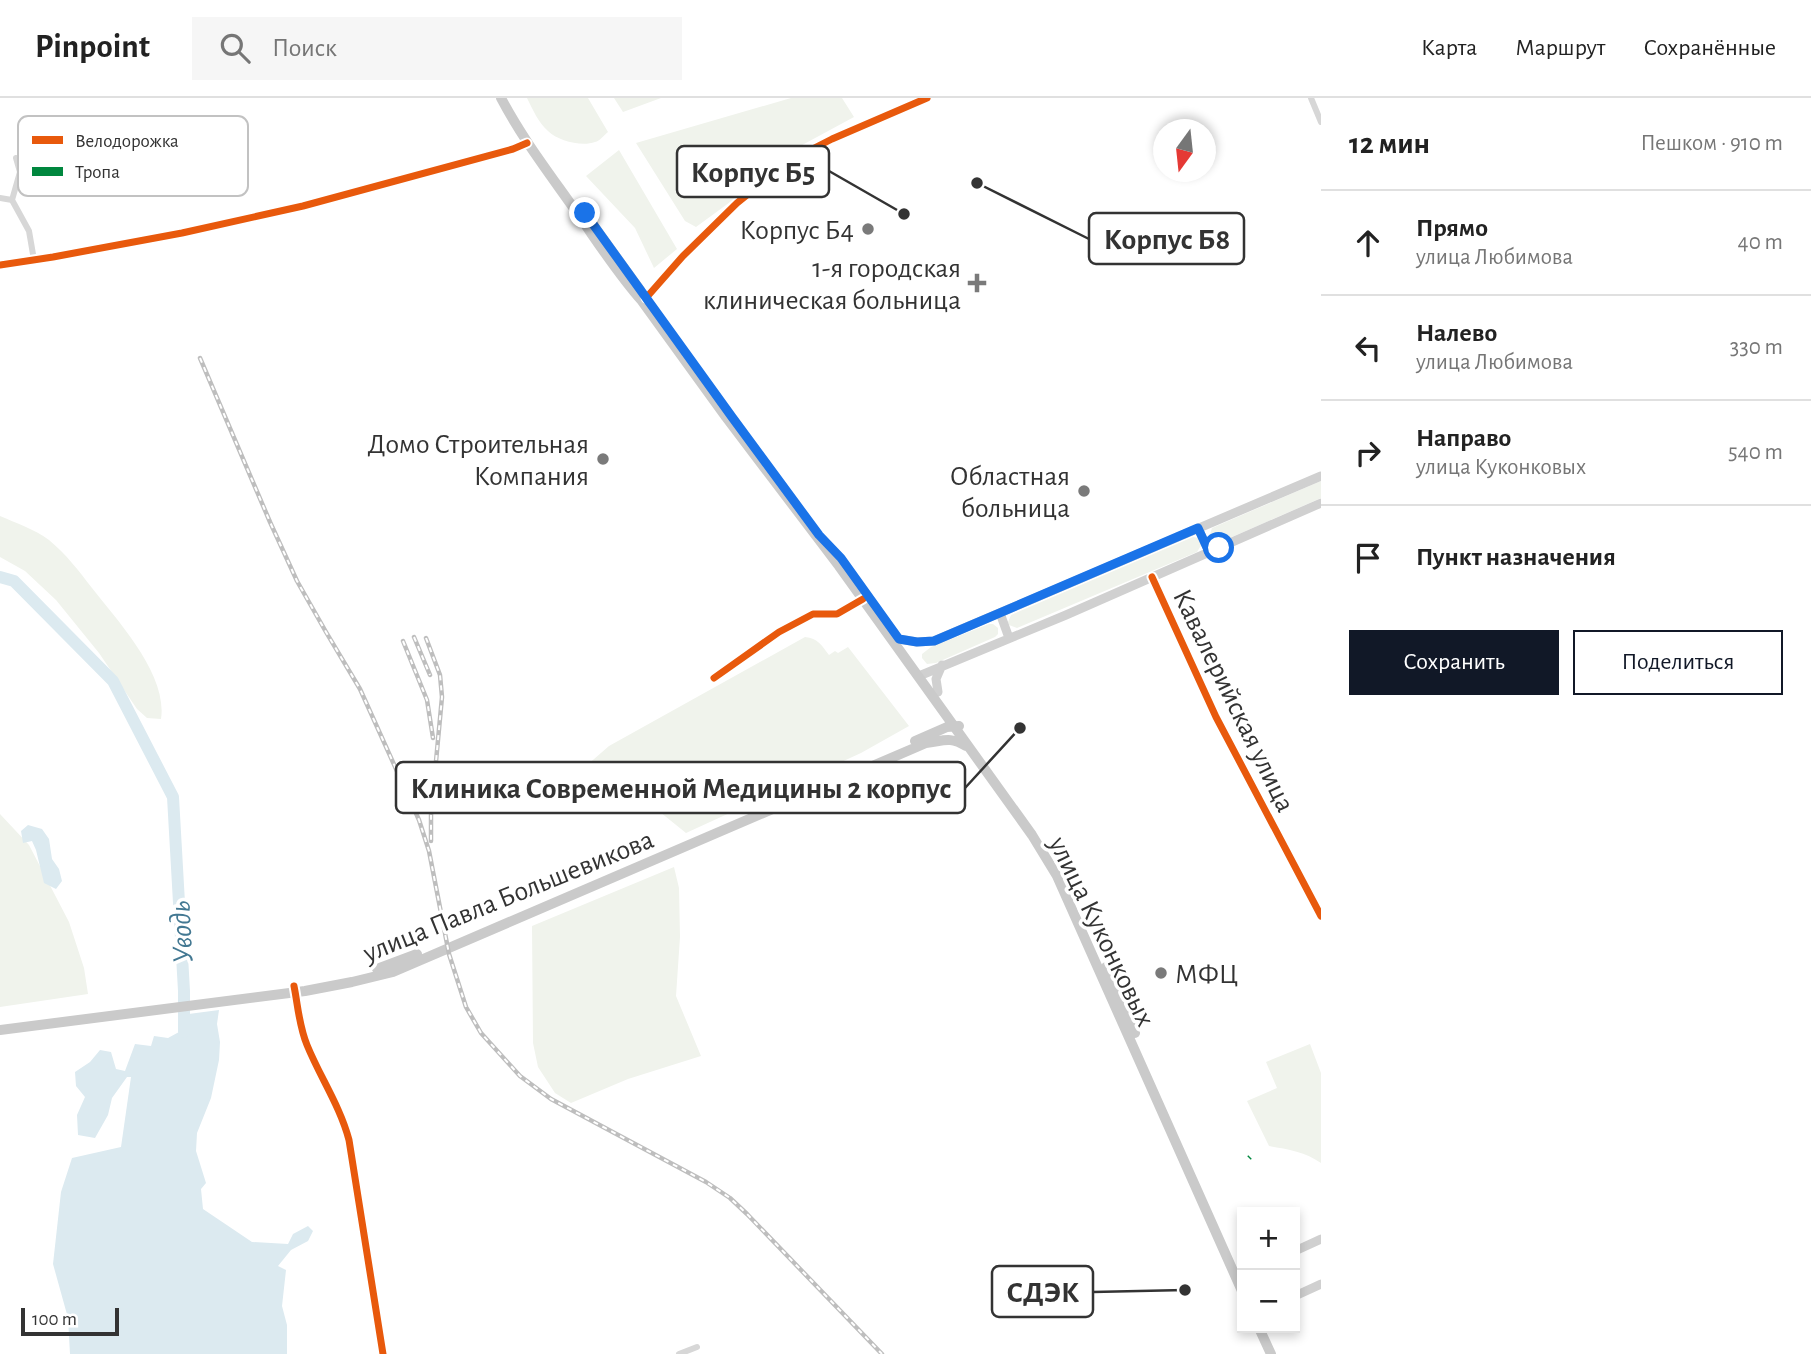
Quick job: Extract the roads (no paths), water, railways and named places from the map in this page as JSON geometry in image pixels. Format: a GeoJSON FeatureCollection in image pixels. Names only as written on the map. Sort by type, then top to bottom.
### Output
{"type":"FeatureCollection","features":[{"type":"Feature","properties":{"kind":"main road","name":"улица Куконковых"},"geometry":{"type":"LineString","coordinates":[[503,98],[596,243],[627,284],[644,299],[819,535],[841,558],[922,675]]}},
{"type":"Feature","properties":{"kind":"main road","name":"улица Куконковых"},"geometry":{"type":"LineString","coordinates":[[644,299],[681,356],[1037,830],[1063,873],[1238,1270]]}},
{"type":"Feature","properties":{"kind":"main road"},"geometry":{"type":"LineString","coordinates":[[899,639],[934,641],[1321,476]]}},
{"type":"Feature","properties":{"kind":"main road"},"geometry":{"type":"LineString","coordinates":[[922,675],[1321,503]]}},
{"type":"Feature","properties":{"kind":"main road"},"geometry":{"type":"LineString","coordinates":[[1198,528],[1209,552]]}},
{"type":"Feature","properties":{"kind":"main road"},"geometry":{"type":"LineString","coordinates":[[1000,613],[1009,638]]}},
{"type":"Feature","properties":{"kind":"main road"},"geometry":{"type":"LineString","coordinates":[[926,740],[939,724],[941,700],[936,679],[942,665]]}},
{"type":"Feature","properties":{"kind":"main road","name":"улица Куконковых"},"geometry":{"type":"LineString","coordinates":[[959,728],[970,749],[1032,835],[1057,876],[1238,1270]]}},
{"type":"Feature","properties":{"kind":"main road"},"geometry":{"type":"LineString","coordinates":[[926,740],[959,728]]}},
{"type":"Feature","properties":{"kind":"main road","name":"улица Павла Большевикова"},"geometry":{"type":"LineString","coordinates":[[160,1007],[295,989],[389,965],[926,740],[957,741],[970,749]]}},
{"type":"Feature","properties":{"kind":"main road"},"geometry":{"type":"LineString","coordinates":[[0,1023],[160,1007]]}},
{"type":"Feature","properties":{"kind":"main road"},"geometry":{"type":"LineString","coordinates":[[0,1030],[160,1007]]}},
{"type":"Feature","properties":{"kind":"main road"},"geometry":{"type":"LineString","coordinates":[[1300,1249],[1321,1239]]}},
{"type":"Feature","properties":{"kind":"main road"},"geometry":{"type":"LineString","coordinates":[[1300,1294],[1321,1284]]}},
{"type":"Feature","properties":{"kind":"main road"},"geometry":{"type":"LineString","coordinates":[[1261,1333],[1271,1354]]}},
{"type":"Feature","properties":{"kind":"main road"},"geometry":{"type":"LineString","coordinates":[[1268,1333],[1278,1354]]}},
{"type":"Feature","properties":{"kind":"street"},"geometry":{"type":"LineString","coordinates":[[644,299],[737,203],[789,162],[832,139],[928,98]]}},
{"type":"Feature","properties":{"kind":"street"},"geometry":{"type":"LineString","coordinates":[[1311,98],[1321,122]]}},
{"type":"Feature","properties":{"kind":"street"},"geometry":{"type":"LineString","coordinates":[[0,265],[182,233],[303,206],[513,149],[530,142]]}},
{"type":"Feature","properties":{"kind":"street"},"geometry":{"type":"LineString","coordinates":[[16,158],[18,166]]}},
{"type":"Feature","properties":{"kind":"street"},"geometry":{"type":"LineString","coordinates":[[18,180],[12,200],[29,231],[34,260]]}},
{"type":"Feature","properties":{"kind":"street"},"geometry":{"type":"LineString","coordinates":[[0,198],[12,200]]}},
{"type":"Feature","properties":{"kind":"street","name":"Кавалерийская улица"},"geometry":{"type":"LineString","coordinates":[[1152,577],[1216,717],[1321,916]]}},
{"type":"Feature","properties":{"kind":"street"},"geometry":{"type":"LineString","coordinates":[[714,678],[779,632],[813,614],[837,614],[863,599]]}},
{"type":"Feature","properties":{"kind":"street"},"geometry":{"type":"LineString","coordinates":[[295,989],[306,1044],[339,1109],[349,1140],[383,1354]]}},
{"type":"Feature","properties":{"kind":"street"},"geometry":{"type":"LineString","coordinates":[[679,1354],[697,1347]]}},
{"type":"Feature","properties":{"kind":"waterway","name":"Уводь"},"geometry":{"type":"LineString","coordinates":[[0,577],[14,581],[113,681],[173,797],[184,1032]]}},
{"type":"Feature","properties":{"kind":"railway"},"geometry":{"type":"LineString","coordinates":[[200,358],[297,581],[360,689],[419,820],[429,851],[449,954],[466,1007],[481,1033],[520,1076],[551,1099],[706,1182],[730,1198],[882,1354]]}},
{"type":"Feature","properties":{"kind":"railway"},"geometry":{"type":"LineString","coordinates":[[414,637],[430,675]]}},
{"type":"Feature","properties":{"kind":"railway"},"geometry":{"type":"LineString","coordinates":[[426,638],[440,675],[442,697],[431,841]]}},
{"type":"Feature","properties":{"kind":"railway"},"geometry":{"type":"LineString","coordinates":[[403,641],[427,700],[433,738]]}},
{"type":"Feature","properties":{"kind":"place","name":"Корпус Б8"},"geometry":{"type":"Point","coordinates":[977,183]}},
{"type":"Feature","properties":{"kind":"place","name":"Корпус Б5"},"geometry":{"type":"Point","coordinates":[904,214]}},
{"type":"Feature","properties":{"kind":"place","name":"Корпус Б4"},"geometry":{"type":"Point","coordinates":[868,229]}},
{"type":"Feature","properties":{"kind":"place","name":"1-я городская клиническая больница"},"geometry":{"type":"Point","coordinates":[977,283]}},
{"type":"Feature","properties":{"kind":"place","name":"Домо Строительная Компания"},"geometry":{"type":"Point","coordinates":[603,459]}},
{"type":"Feature","properties":{"kind":"place","name":"Областная больница"},"geometry":{"type":"Point","coordinates":[1084,491]}},
{"type":"Feature","properties":{"kind":"place","name":"Клиника Современной Медицины 2 корпус"},"geometry":{"type":"Point","coordinates":[1020,728]}},
{"type":"Feature","properties":{"kind":"place","name":"МФЦ"},"geometry":{"type":"Point","coordinates":[1161,973]}},
{"type":"Feature","properties":{"kind":"place","name":"СДЭК"},"geometry":{"type":"Point","coordinates":[1185,1290]}}]}
